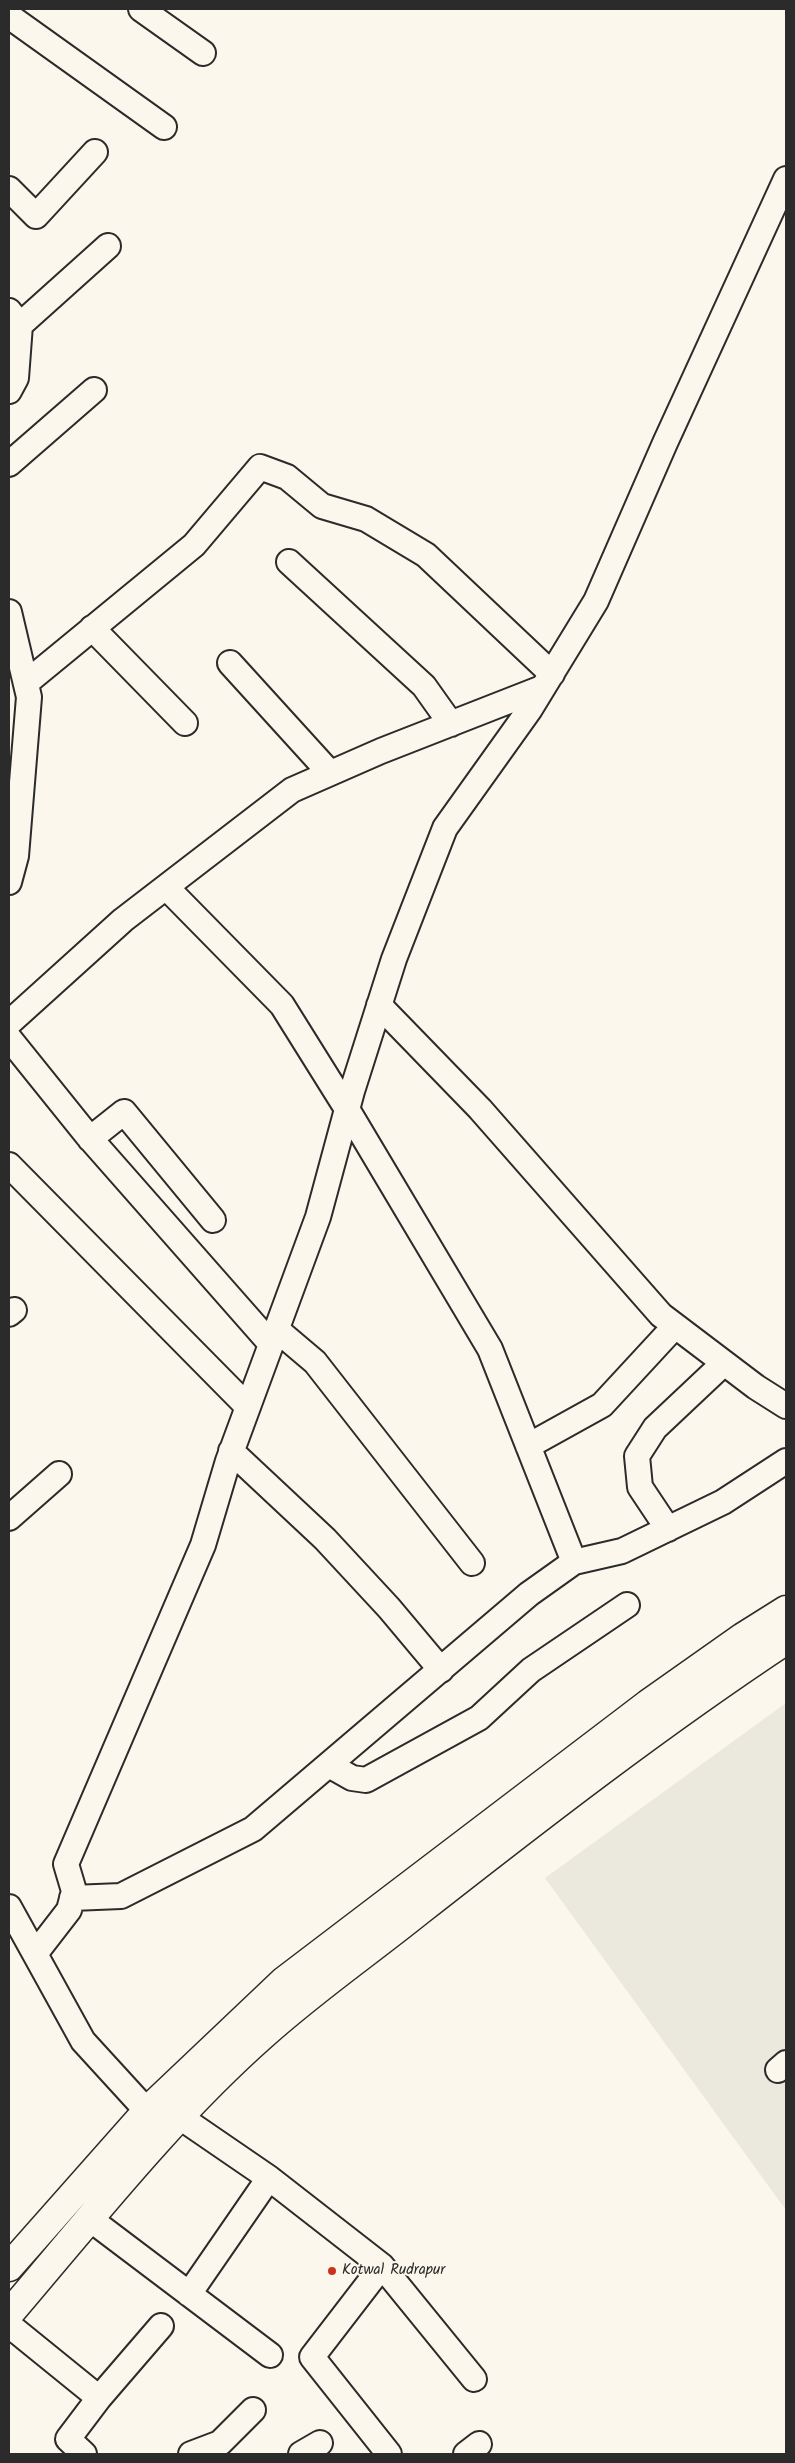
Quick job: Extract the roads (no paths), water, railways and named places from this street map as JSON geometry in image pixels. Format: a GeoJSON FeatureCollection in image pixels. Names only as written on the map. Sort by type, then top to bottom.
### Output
{"type":"FeatureCollection","features":[{"type":"Feature","properties":{"kind":"highway"},"geometry":{"type":"LineString","coordinates":[[9,2314],[173,2124],[264,2034],[413,1899],[494,1835],[648,1704],[743,1637],[786,1610]]}},
{"type":"Feature","properties":{"kind":"highway"},"geometry":{"type":"LineString","coordinates":[[494,1835],[786,1640]]}},
{"type":"Feature","properties":{"kind":"highway"},"geometry":{"type":"LineString","coordinates":[[9,2267],[146,2111],[284,1981],[413,1899]]}},
{"type":"Feature","properties":{"kind":"highway"},"geometry":{"type":"LineString","coordinates":[[146,2111],[173,2124]]}},
{"type":"Feature","properties":{"kind":"street"},"geometry":{"type":"LineString","coordinates":[[141,9],[203,53]]}},
{"type":"Feature","properties":{"kind":"street"},"geometry":{"type":"LineString","coordinates":[[14,17],[164,127]]}},
{"type":"Feature","properties":{"kind":"street"},"geometry":{"type":"LineString","coordinates":[[9,190],[36,216],[96,152]]}},
{"type":"Feature","properties":{"kind":"street"},"geometry":{"type":"LineString","coordinates":[[34,1954],[68,1910],[74,1891],[66,1864],[203,1545],[232,1450],[318,1216],[347,1109],[394,959],[445,828],[547,681],[596,601],[665,443],[786,179]]}},
{"type":"Feature","properties":{"kind":"street"},"geometry":{"type":"LineString","coordinates":[[9,391],[16,378],[15,318],[108,246]]}},
{"type":"Feature","properties":{"kind":"street"},"geometry":{"type":"LineString","coordinates":[[9,464],[94,390]]}},
{"type":"Feature","properties":{"kind":"street"},"geometry":{"type":"LineString","coordinates":[[26,683],[194,545],[260,467],[287,477],[322,506],[366,519],[426,555],[547,681]]}},
{"type":"Feature","properties":{"kind":"street"},"geometry":{"type":"LineString","coordinates":[[289,562],[424,686],[451,724]]}},
{"type":"Feature","properties":{"kind":"street"},"geometry":{"type":"LineString","coordinates":[[9,612],[29,697],[16,856],[9,882]]}},
{"type":"Feature","properties":{"kind":"street"},"geometry":{"type":"LineString","coordinates":[[92,628],[185,723]]}},
{"type":"Feature","properties":{"kind":"street"},"geometry":{"type":"LineString","coordinates":[[230,663],[330,773]]}},
{"type":"Feature","properties":{"kind":"street"},"geometry":{"type":"LineString","coordinates":[[9,1023],[124,920],[292,790],[451,724],[547,681]]}},
{"type":"Feature","properties":{"kind":"street"},"geometry":{"type":"LineString","coordinates":[[166,887],[282,1004],[347,1109],[490,1349],[574,1562]]}},
{"type":"Feature","properties":{"kind":"street"},"geometry":{"type":"LineString","coordinates":[[379,1005],[480,1109],[654,1308],[756,1387],[786,1406]]}},
{"type":"Feature","properties":{"kind":"street"},"geometry":{"type":"LineString","coordinates":[[9,1038],[90,1139],[274,1336],[315,1362],[472,1562]]}},
{"type":"Feature","properties":{"kind":"street"},"geometry":{"type":"LineString","coordinates":[[90,1139],[124,1112],[213,1220]]}},
{"type":"Feature","properties":{"kind":"street"},"geometry":{"type":"LineString","coordinates":[[9,1165],[248,1407]]}},
{"type":"Feature","properties":{"kind":"street"},"geometry":{"type":"LineString","coordinates":[[528,1446],[602,1405],[675,1326]]}},
{"type":"Feature","properties":{"kind":"street"},"geometry":{"type":"LineString","coordinates":[[668,1529],[640,1487],[637,1456],[655,1428],[724,1363]]}},
{"type":"Feature","properties":{"kind":"street"},"geometry":{"type":"LineString","coordinates":[[232,1450],[325,1539],[441,1670]]}},
{"type":"Feature","properties":{"kind":"street"},"geometry":{"type":"LineString","coordinates":[[72,1898],[121,1896],[253,1829],[529,1594],[574,1562],[622,1551],[723,1502],[786,1461]]}},
{"type":"Feature","properties":{"kind":"street"},"geometry":{"type":"LineString","coordinates":[[9,1518],[59,1474]]}},
{"type":"Feature","properties":{"kind":"street"},"geometry":{"type":"LineString","coordinates":[[329,1765],[352,1778],[366,1780],[479,1718],[532,1670],[628,1605]]}},
{"type":"Feature","properties":{"kind":"street"},"geometry":{"type":"LineString","coordinates":[[9,1907],[84,2041],[146,2111]]}},
{"type":"Feature","properties":{"kind":"street"},"geometry":{"type":"LineString","coordinates":[[173,2124],[269,2178],[382,2266],[474,2379]]}},
{"type":"Feature","properties":{"kind":"street"},"geometry":{"type":"LineString","coordinates":[[189,2294],[269,2178]]}},
{"type":"Feature","properties":{"kind":"street"},"geometry":{"type":"LineString","coordinates":[[90,2219],[270,2355]]}},
{"type":"Feature","properties":{"kind":"street"},"geometry":{"type":"LineString","coordinates":[[382,2266],[312,2358],[388,2454]]}},
{"type":"Feature","properties":{"kind":"street"},"geometry":{"type":"LineString","coordinates":[[9,2325],[99,2398]]}},
{"type":"Feature","properties":{"kind":"street"},"geometry":{"type":"LineString","coordinates":[[84,2454],[68,2439],[99,2398],[161,2326]]}},
{"type":"Feature","properties":{"kind":"street"},"geometry":{"type":"LineString","coordinates":[[191,2454],[220,2443],[253,2410]]}},
{"type":"Feature","properties":{"kind":"place","name":"Kotwal Rudrapur"},"geometry":{"type":"Point","coordinates":[332,2271]}}]}
